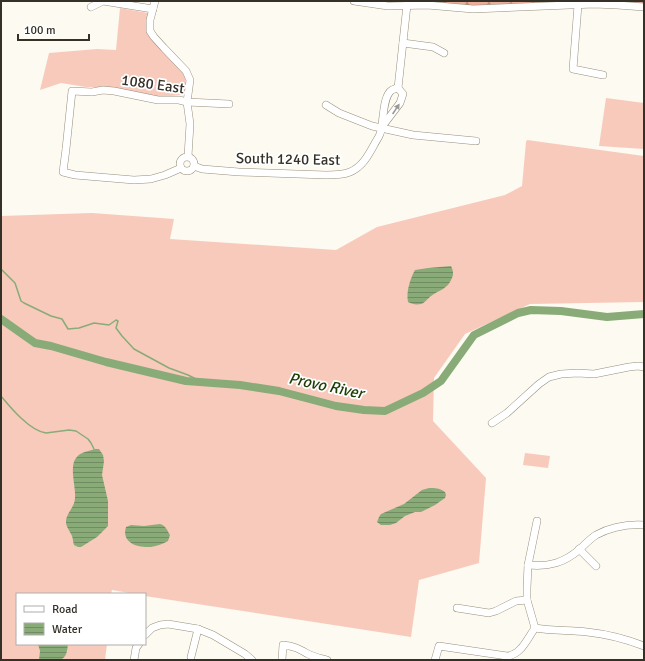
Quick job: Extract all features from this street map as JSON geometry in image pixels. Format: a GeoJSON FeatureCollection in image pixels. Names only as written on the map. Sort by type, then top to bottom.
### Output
{"type":"FeatureCollection","features":[{"type":"Feature","properties":{"kind":"street"},"geometry":{"type":"LineString","coordinates":[[91,7],[102,1],[153,9]]}},
{"type":"Feature","properties":{"kind":"street"},"geometry":{"type":"LineString","coordinates":[[155,1],[150,20],[150,31],[186,71],[190,80],[187,102],[190,124],[188,156]]}},
{"type":"Feature","properties":{"kind":"street"},"geometry":{"type":"LineString","coordinates":[[354,1],[388,6],[427,5],[473,9],[594,4],[644,7]]}},
{"type":"Feature","properties":{"kind":"street"},"geometry":{"type":"LineString","coordinates":[[381,128],[400,103],[403,94],[398,88],[407,5]]}},
{"type":"Feature","properties":{"kind":"street"},"geometry":{"type":"LineString","coordinates":[[578,5],[573,69],[603,75]]}},
{"type":"Feature","properties":{"kind":"street"},"geometry":{"type":"LineString","coordinates":[[403,43],[433,46],[444,53]]}},
{"type":"Feature","properties":{"kind":"street"},"geometry":{"type":"LineString","coordinates":[[381,128],[387,97],[391,90],[398,88]]}},
{"type":"Feature","properties":{"kind":"street","name":"1080 East"},"geometry":{"type":"LineString","coordinates":[[181,168],[151,179],[134,180],[75,176],[63,172],[72,91],[92,92],[103,90],[158,100],[229,104]]}},
{"type":"Feature","properties":{"kind":"street"},"geometry":{"type":"LineString","coordinates":[[326,105],[372,126],[413,135],[476,141]]}},
{"type":"Feature","properties":{"kind":"street","name":"South 1240 East"},"geometry":{"type":"LineString","coordinates":[[194,166],[202,169],[243,172],[340,175],[350,172],[365,160],[380,133],[381,128]]}},
{"type":"Feature","properties":{"kind":"street"},"geometry":{"type":"LineString","coordinates":[[188,156],[194,162],[194,166],[189,171],[183,170],[180,166],[180,160],[188,156]]}},
{"type":"Feature","properties":{"kind":"street"},"geometry":{"type":"LineString","coordinates":[[492,423],[511,410],[539,384],[549,377],[561,374],[594,374],[629,367],[644,367]]}},
{"type":"Feature","properties":{"kind":"street"},"geometry":{"type":"LineString","coordinates":[[435,660],[439,646],[501,656],[512,656],[519,652],[535,628],[527,600],[528,565],[537,521]]}},
{"type":"Feature","properties":{"kind":"street"},"geometry":{"type":"LineString","coordinates":[[528,565],[542,566],[555,564],[571,556],[590,540],[606,531],[628,525],[644,525]]}},
{"type":"Feature","properties":{"kind":"street"},"geometry":{"type":"LineString","coordinates":[[579,550],[596,566]]}},
{"type":"Feature","properties":{"kind":"street"},"geometry":{"type":"LineString","coordinates":[[457,608],[489,613],[516,601],[527,600]]}},
{"type":"Feature","properties":{"kind":"street"},"geometry":{"type":"LineString","coordinates":[[146,634],[152,628],[168,624],[198,629],[220,639],[246,654],[252,660]]}},
{"type":"Feature","properties":{"kind":"street"},"geometry":{"type":"LineString","coordinates":[[535,628],[595,633],[644,646]]}},
{"type":"Feature","properties":{"kind":"street"},"geometry":{"type":"LineString","coordinates":[[191,657],[198,629]]}},
{"type":"Feature","properties":{"kind":"street"},"geometry":{"type":"LineString","coordinates":[[134,660],[136,648],[138,645]]}},
{"type":"Feature","properties":{"kind":"street"},"geometry":{"type":"LineString","coordinates":[[282,660],[283,645],[301,649],[308,654],[326,660]]}},
{"type":"Feature","properties":{"kind":"shaded area"},"geometry":{"type":"Polygon","coordinates":[[[120,8],[148,13],[148,27],[185,76],[185,93],[182,95],[160,97],[144,95],[113,87],[86,87],[61,83],[40,90],[49,53],[97,49],[116,50],[120,8]]]}},
{"type":"Feature","properties":{"kind":"shaded area"},"geometry":{"type":"Polygon","coordinates":[[[606,98],[644,103],[644,149],[599,146],[606,98]]]}},
{"type":"Feature","properties":{"kind":"shaded area"},"geometry":{"type":"Polygon","coordinates":[[[527,140],[644,156],[644,302],[530,304],[465,334],[434,378],[433,421],[486,478],[479,563],[419,580],[411,637],[146,596],[146,593],[129,593],[112,590],[111,593],[16,593],[16,645],[107,645],[105,660],[1,660],[1,216],[92,213],[174,219],[170,239],[336,250],[377,227],[505,195],[522,186],[527,140]]]}},
{"type":"Feature","properties":{"kind":"shaded area"},"geometry":{"type":"Polygon","coordinates":[[[525,453],[550,456],[548,468],[523,465],[525,453]]]}},
{"type":"Feature","properties":{"kind":"green space"},"geometry":{"type":"Polygon","coordinates":[[[373,1],[644,1],[644,5],[492,6],[391,4],[373,1]]]}},
{"type":"Feature","properties":{"kind":"water"},"geometry":{"type":"Polygon","coordinates":[[[451,266],[453,276],[446,287],[431,296],[425,302],[413,304],[408,302],[409,286],[415,270],[451,266]]]}},
{"type":"Feature","properties":{"kind":"water"},"geometry":{"type":"Polygon","coordinates":[[[99,449],[103,455],[104,461],[102,475],[108,501],[108,526],[97,537],[81,547],[78,547],[74,545],[66,522],[67,516],[75,501],[73,466],[76,458],[80,454],[99,449]]]}},
{"type":"Feature","properties":{"kind":"water"},"geometry":{"type":"Polygon","coordinates":[[[437,488],[445,492],[445,498],[421,512],[415,512],[405,516],[396,523],[381,525],[377,522],[381,514],[404,504],[422,490],[437,488]]]}},
{"type":"Feature","properties":{"kind":"water"},"geometry":{"type":"Polygon","coordinates":[[[160,524],[165,527],[170,535],[168,541],[162,544],[151,547],[141,547],[128,541],[126,537],[126,527],[131,525],[144,526],[160,524]]]}},
{"type":"Feature","properties":{"kind":"water"},"geometry":{"type":"Polygon","coordinates":[[[38,645],[68,645],[66,654],[60,660],[39,660],[40,651],[38,645]]]}},
{"type":"Feature","properties":{"kind":"waterway"},"geometry":{"type":"LineString","coordinates":[[1,269],[15,283],[21,301],[51,316],[62,319],[68,329],[79,328],[94,323],[109,325],[116,320],[118,321],[116,328],[134,349],[169,368],[204,383]]}},
{"type":"Feature","properties":{"kind":"waterway","name":"Provo River"},"geometry":{"type":"LineString","coordinates":[[1,319],[35,343],[51,346],[106,362],[186,381],[240,385],[279,391],[336,406],[385,411],[423,393],[441,381],[474,335],[518,313],[531,310],[561,311],[607,317],[644,314]]}},
{"type":"Feature","properties":{"kind":"waterway"},"geometry":{"type":"LineString","coordinates":[[1,396],[27,424],[34,428],[46,433],[69,430],[76,431],[88,439],[94,449]]}}]}
